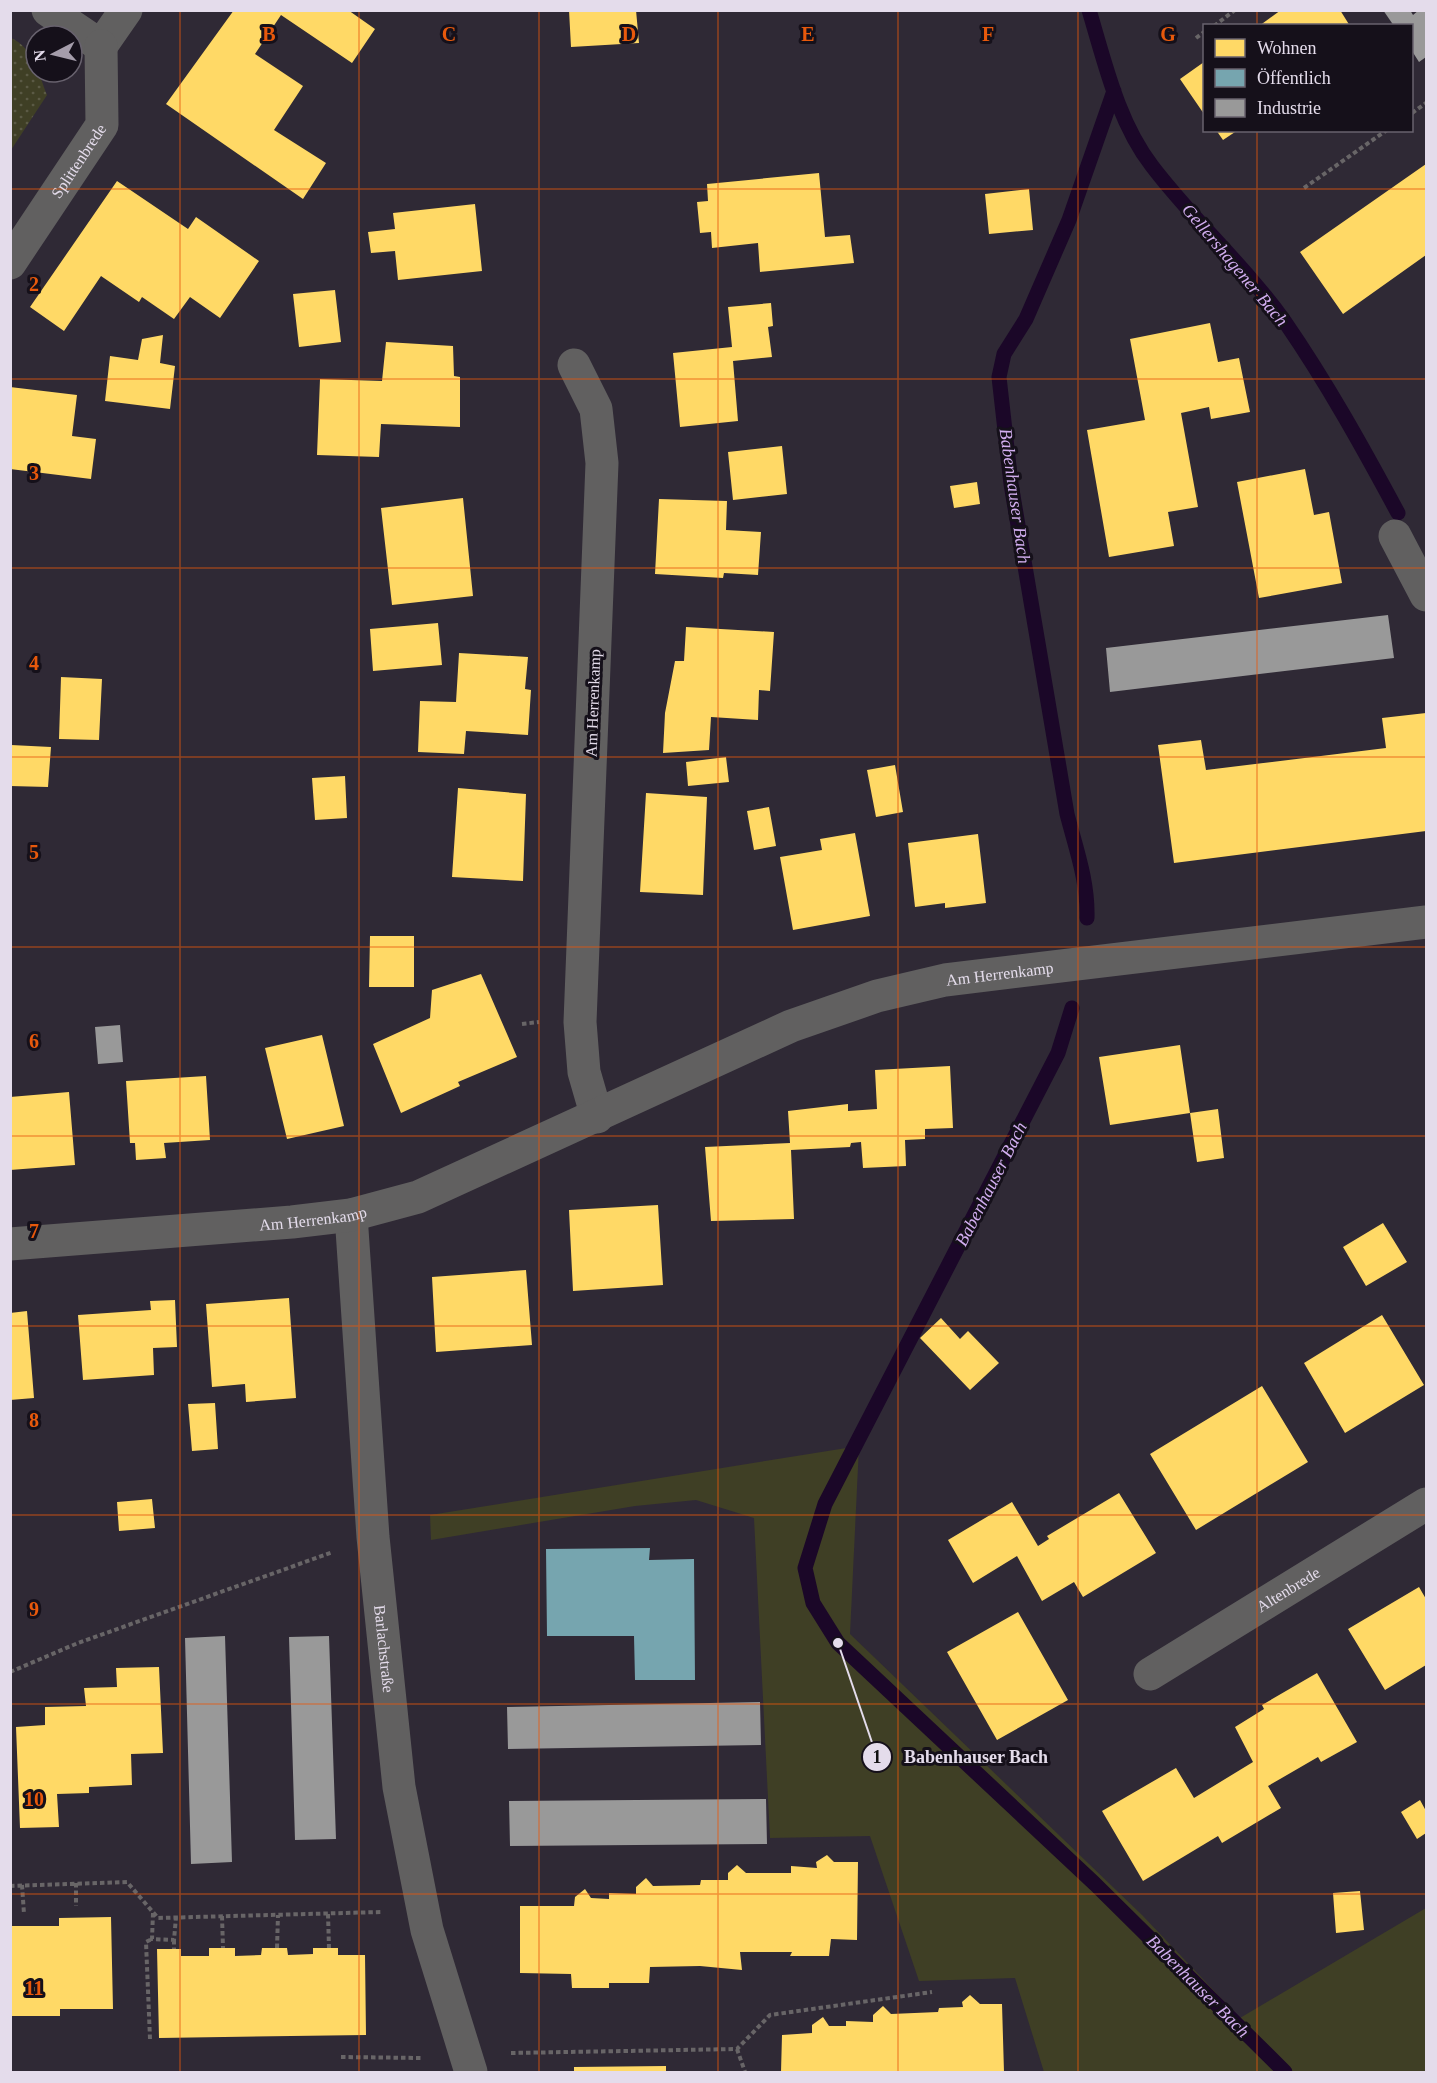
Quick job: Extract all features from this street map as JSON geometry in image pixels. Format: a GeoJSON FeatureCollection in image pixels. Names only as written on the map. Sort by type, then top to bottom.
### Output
{"type":"FeatureCollection","features":[{"type":"Feature","properties":{"kind":"street"},"geometry":{"type":"LineString","coordinates":[[48,10],[101,46],[126,10]]}},
{"type":"Feature","properties":{"kind":"street","name":"Splittenbrede"},"geometry":{"type":"LineString","coordinates":[[10,263],[102,125],[101,46]]}},
{"type":"Feature","properties":{"kind":"street","name":"Am Herrenkamp"},"geometry":{"type":"LineString","coordinates":[[574,365],[596,408],[602,463],[580,1023],[584,1071],[597,1117]]}},
{"type":"Feature","properties":{"kind":"street"},"geometry":{"type":"LineString","coordinates":[[1395,536],[1426,595]]}},
{"type":"Feature","properties":{"kind":"street","name":"Am Herrenkamp"},"geometry":{"type":"LineString","coordinates":[[10,1244],[292,1222],[351,1215],[418,1197],[597,1117],[791,1026],[877,996],[945,980],[1426,922]]}},
{"type":"Feature","properties":{"kind":"street","name":"Barlachstraße"},"geometry":{"type":"LineString","coordinates":[[351,1215],[373,1537],[399,1786],[423,1911],[467,2062]]}},
{"type":"Feature","properties":{"kind":"street","name":"Altenbrede"},"geometry":{"type":"LineString","coordinates":[[1150,1674],[1426,1504]]}},
{"type":"Feature","properties":{"kind":"path"},"geometry":{"type":"LineString","coordinates":[[1217,24],[1235,10]]}},
{"type":"Feature","properties":{"kind":"path"},"geometry":{"type":"LineString","coordinates":[[1196,38],[1203,33]]}},
{"type":"Feature","properties":{"kind":"path"},"geometry":{"type":"LineString","coordinates":[[1413,113],[1426,103]]}},
{"type":"Feature","properties":{"kind":"path"},"geometry":{"type":"LineString","coordinates":[[1304,188],[1384,132]]}},
{"type":"Feature","properties":{"kind":"path"},"geometry":{"type":"LineString","coordinates":[[10,1672],[78,1643],[373,1537]]}},
{"type":"Feature","properties":{"kind":"path"},"geometry":{"type":"LineString","coordinates":[[10,1886],[127,1882],[158,1918],[423,1911]]}},
{"type":"Feature","properties":{"kind":"path"},"geometry":{"type":"LineString","coordinates":[[76,1883],[76,1906]]}},
{"type":"Feature","properties":{"kind":"path"},"geometry":{"type":"LineString","coordinates":[[22,1885],[24,1914]]}},
{"type":"Feature","properties":{"kind":"path"},"geometry":{"type":"LineString","coordinates":[[152,1939],[153,1911]]}},
{"type":"Feature","properties":{"kind":"path"},"geometry":{"type":"LineString","coordinates":[[328,1914],[328,1948]]}},
{"type":"Feature","properties":{"kind":"path"},"geometry":{"type":"LineString","coordinates":[[277,1948],[278,1915]]}},
{"type":"Feature","properties":{"kind":"path"},"geometry":{"type":"LineString","coordinates":[[222,1916],[223,1948]]}},
{"type":"Feature","properties":{"kind":"path"},"geometry":{"type":"LineString","coordinates":[[174,1949],[176,1917]]}},
{"type":"Feature","properties":{"kind":"path"},"geometry":{"type":"LineString","coordinates":[[150,2039],[146,1942],[152,1939],[174,1940]]}},
{"type":"Feature","properties":{"kind":"path"},"geometry":{"type":"LineString","coordinates":[[341,2057],[467,2062],[500,2053],[737,2049],[770,2015],[932,1992]]}},
{"type":"Feature","properties":{"kind":"path"},"geometry":{"type":"LineString","coordinates":[[737,2049],[745,2073]]}},
{"type":"Feature","properties":{"kind":"shaded area"},"geometry":{"type":"Polygon","coordinates":[[[11,38],[24,47],[24,84],[43,84],[47,95],[11,150],[11,38]]]}},
{"type":"Feature","properties":{"kind":"shaded area"},"geometry":{"type":"Polygon","coordinates":[[[859,1446],[850,1634],[1142,1915],[1240,2018],[1426,1908],[1426,2072],[1044,2072],[1015,1978],[919,1981],[870,1836],[770,1838],[754,1518],[696,1500],[635,1506],[431,1540],[430,1515],[859,1446]]]}},
{"type":"Feature","properties":{"kind":"building: Wohnen"},"geometry":{"type":"Polygon","coordinates":[[[234,10],[348,10],[375,29],[352,63],[281,15],[255,54],[303,86],[274,130],[326,163],[303,199],[166,104],[234,10]]]}},
{"type":"Feature","properties":{"kind":"building: Wohnen"},"geometry":{"type":"Polygon","coordinates":[[[569,10],[636,10],[639,43],[571,47],[569,10]]]}},
{"type":"Feature","properties":{"kind":"building: Wohnen"},"geometry":{"type":"Polygon","coordinates":[[[1281,10],[1340,10],[1349,24],[1262,24],[1281,10]]]}},
{"type":"Feature","properties":{"kind":"building: Wohnen"},"geometry":{"type":"Polygon","coordinates":[[[1203,63],[1203,113],[1180,79],[1203,63]]]}},
{"type":"Feature","properties":{"kind":"building: Wohnen"},"geometry":{"type":"Polygon","coordinates":[[[1217,132],[1235,132],[1223,140],[1217,132]]]}},
{"type":"Feature","properties":{"kind":"building: Wohnen"},"geometry":{"type":"Polygon","coordinates":[[[1426,164],[1426,255],[1343,314],[1300,252],[1426,164]]]}},
{"type":"Feature","properties":{"kind":"building: Wohnen"},"geometry":{"type":"Polygon","coordinates":[[[819,173],[825,237],[850,235],[854,263],[760,272],[758,243],[712,248],[711,232],[700,233],[697,202],[708,201],[707,184],[819,173]]]}},
{"type":"Feature","properties":{"kind":"building: Wohnen"},"geometry":{"type":"Polygon","coordinates":[[[117,181],[188,229],[196,217],[259,261],[220,318],[190,297],[174,319],[142,297],[139,302],[101,276],[64,331],[30,307],[117,181]]]}},
{"type":"Feature","properties":{"kind":"building: Wohnen"},"geometry":{"type":"Polygon","coordinates":[[[1029,189],[1033,230],[989,234],[985,194],[1029,189]]]}},
{"type":"Feature","properties":{"kind":"building: Wohnen"},"geometry":{"type":"Polygon","coordinates":[[[475,204],[482,271],[398,280],[395,251],[371,253],[368,232],[395,229],[393,213],[475,204]]]}},
{"type":"Feature","properties":{"kind":"building: Wohnen"},"geometry":{"type":"Polygon","coordinates":[[[335,290],[341,342],[299,347],[293,294],[335,290]]]}},
{"type":"Feature","properties":{"kind":"building: Wohnen"},"geometry":{"type":"Polygon","coordinates":[[[771,303],[773,326],[768,327],[772,357],[733,361],[738,421],[680,427],[673,353],[732,347],[728,307],[771,303]]]}},
{"type":"Feature","properties":{"kind":"building: Wohnen"},"geometry":{"type":"Polygon","coordinates":[[[1210,323],[1218,362],[1239,358],[1250,412],[1211,419],[1209,407],[1181,413],[1198,507],[1168,512],[1174,546],[1109,557],[1087,430],[1145,420],[1130,339],[1210,323]]]}},
{"type":"Feature","properties":{"kind":"building: Wohnen"},"geometry":{"type":"Polygon","coordinates":[[[163,335],[160,363],[175,366],[170,409],[105,401],[110,356],[138,360],[142,339],[163,335]]]}},
{"type":"Feature","properties":{"kind":"building: Wohnen"},"geometry":{"type":"Polygon","coordinates":[[[386,342],[453,346],[454,376],[460,377],[460,427],[381,424],[379,457],[317,455],[320,379],[382,381],[386,342]]]}},
{"type":"Feature","properties":{"kind":"building: Wohnen"},"geometry":{"type":"Polygon","coordinates":[[[10,387],[77,395],[72,436],[96,439],[91,479],[10,469],[10,387]]]}},
{"type":"Feature","properties":{"kind":"building: Wohnen"},"geometry":{"type":"Polygon","coordinates":[[[782,446],[787,494],[733,500],[728,452],[782,446]]]}},
{"type":"Feature","properties":{"kind":"building: Wohnen"},"geometry":{"type":"Polygon","coordinates":[[[1305,469],[1314,515],[1329,512],[1342,583],[1259,598],[1237,482],[1305,469]]]}},
{"type":"Feature","properties":{"kind":"building: Wohnen"},"geometry":{"type":"Polygon","coordinates":[[[977,482],[980,504],[954,508],[950,486],[977,482]]]}},
{"type":"Feature","properties":{"kind":"building: Wohnen"},"geometry":{"type":"Polygon","coordinates":[[[463,498],[473,596],[392,605],[381,508],[463,498]]]}},
{"type":"Feature","properties":{"kind":"building: Wohnen"},"geometry":{"type":"Polygon","coordinates":[[[659,499],[727,501],[726,530],[761,532],[758,575],[724,573],[723,578],[655,574],[659,499]]]}},
{"type":"Feature","properties":{"kind":"building: Wohnen"},"geometry":{"type":"Polygon","coordinates":[[[438,623],[442,665],[373,671],[370,629],[438,623]]]}},
{"type":"Feature","properties":{"kind":"building: Wohnen"},"geometry":{"type":"Polygon","coordinates":[[[686,627],[774,632],[770,691],[759,690],[758,720],[711,717],[709,750],[663,753],[665,713],[675,661],[684,661],[686,627]]]}},
{"type":"Feature","properties":{"kind":"building: Wohnen"},"geometry":{"type":"Polygon","coordinates":[[[459,653],[528,657],[525,689],[531,690],[528,735],[466,731],[464,754],[418,752],[420,701],[456,702],[459,653]]]}},
{"type":"Feature","properties":{"kind":"building: Wohnen"},"geometry":{"type":"Polygon","coordinates":[[[61,677],[102,679],[99,740],[59,739],[61,677]]]}},
{"type":"Feature","properties":{"kind":"building: Wohnen"},"geometry":{"type":"Polygon","coordinates":[[[1426,713],[1426,831],[1174,863],[1158,745],[1201,740],[1206,770],[1386,748],[1382,718],[1426,713]]]}},
{"type":"Feature","properties":{"kind":"building: Wohnen"},"geometry":{"type":"Polygon","coordinates":[[[11,745],[51,747],[48,787],[10,786],[11,745]]]}},
{"type":"Feature","properties":{"kind":"building: Wohnen"},"geometry":{"type":"Polygon","coordinates":[[[726,757],[729,782],[688,786],[686,762],[726,757]]]}},
{"type":"Feature","properties":{"kind":"building: Wohnen"},"geometry":{"type":"Polygon","coordinates":[[[895,765],[903,812],[876,817],[867,770],[895,765]]]}},
{"type":"Feature","properties":{"kind":"building: Wohnen"},"geometry":{"type":"Polygon","coordinates":[[[345,776],[347,818],[315,820],[312,778],[345,776]]]}},
{"type":"Feature","properties":{"kind":"building: Wohnen"},"geometry":{"type":"Polygon","coordinates":[[[458,788],[526,794],[523,881],[452,877],[458,788]]]}},
{"type":"Feature","properties":{"kind":"building: Wohnen"},"geometry":{"type":"Polygon","coordinates":[[[646,793],[707,797],[703,895],[640,892],[646,793]]]}},
{"type":"Feature","properties":{"kind":"building: Wohnen"},"geometry":{"type":"Polygon","coordinates":[[[769,807],[776,846],[754,850],[747,811],[769,807]]]}},
{"type":"Feature","properties":{"kind":"building: Wohnen"},"geometry":{"type":"Polygon","coordinates":[[[855,833],[870,916],[793,930],[780,857],[822,850],[820,839],[855,833]]]}},
{"type":"Feature","properties":{"kind":"building: Wohnen"},"geometry":{"type":"Polygon","coordinates":[[[978,834],[986,903],[945,908],[945,903],[915,907],[908,843],[978,834]]]}},
{"type":"Feature","properties":{"kind":"building: Wohnen"},"geometry":{"type":"Polygon","coordinates":[[[370,936],[414,936],[414,987],[369,987],[370,936]]]}},
{"type":"Feature","properties":{"kind":"building: Wohnen"},"geometry":{"type":"Polygon","coordinates":[[[481,974],[517,1057],[458,1082],[460,1086],[401,1113],[373,1044],[430,1018],[432,990],[481,974]]]}},
{"type":"Feature","properties":{"kind":"building: Wohnen"},"geometry":{"type":"Polygon","coordinates":[[[322,1035],[344,1126],[287,1139],[265,1048],[322,1035]]]}},
{"type":"Feature","properties":{"kind":"building: Wohnen"},"geometry":{"type":"Polygon","coordinates":[[[1180,1045],[1190,1113],[1110,1125],[1099,1057],[1180,1045]]]}},
{"type":"Feature","properties":{"kind":"building: Wohnen"},"geometry":{"type":"Polygon","coordinates":[[[950,1066],[953,1128],[925,1129],[925,1139],[905,1140],[906,1166],[863,1168],[861,1142],[851,1143],[850,1147],[791,1150],[794,1219],[711,1221],[705,1147],[790,1143],[788,1111],[848,1104],[848,1111],[877,1109],[875,1070],[950,1066]]]}},
{"type":"Feature","properties":{"kind":"building: Wohnen"},"geometry":{"type":"Polygon","coordinates":[[[206,1076],[210,1140],[164,1143],[166,1158],[136,1160],[135,1143],[130,1143],[126,1081],[206,1076]]]}},
{"type":"Feature","properties":{"kind":"building: Wohnen"},"geometry":{"type":"Polygon","coordinates":[[[69,1092],[75,1165],[10,1170],[10,1097],[69,1092]]]}},
{"type":"Feature","properties":{"kind":"building: Wohnen"},"geometry":{"type":"Polygon","coordinates":[[[1218,1109],[1224,1158],[1197,1162],[1190,1113],[1218,1109]]]}},
{"type":"Feature","properties":{"kind":"building: Wohnen"},"geometry":{"type":"Polygon","coordinates":[[[658,1205],[663,1285],[573,1291],[569,1210],[658,1205]]]}},
{"type":"Feature","properties":{"kind":"building: Wohnen"},"geometry":{"type":"Polygon","coordinates":[[[1383,1223],[1407,1262],[1366,1286],[1343,1247],[1383,1223]]]}},
{"type":"Feature","properties":{"kind":"building: Wohnen"},"geometry":{"type":"Polygon","coordinates":[[[526,1270],[532,1345],[436,1352],[432,1277],[526,1270]]]}},
{"type":"Feature","properties":{"kind":"building: Wohnen"},"geometry":{"type":"Polygon","coordinates":[[[289,1298],[296,1398],[246,1402],[245,1384],[212,1387],[206,1304],[289,1298]]]}},
{"type":"Feature","properties":{"kind":"building: Wohnen"},"geometry":{"type":"Polygon","coordinates":[[[175,1300],[177,1347],[153,1348],[154,1375],[83,1380],[78,1315],[151,1310],[150,1301],[175,1300]]]}},
{"type":"Feature","properties":{"kind":"building: Wohnen"},"geometry":{"type":"Polygon","coordinates":[[[27,1311],[34,1398],[10,1400],[10,1313],[27,1311]]]}},
{"type":"Feature","properties":{"kind":"building: Wohnen"},"geometry":{"type":"Polygon","coordinates":[[[1382,1315],[1424,1385],[1345,1433],[1304,1363],[1382,1315]]]}},
{"type":"Feature","properties":{"kind":"building: Wohnen"},"geometry":{"type":"Polygon","coordinates":[[[941,1318],[960,1339],[968,1331],[999,1363],[970,1390],[920,1338],[941,1318]]]}},
{"type":"Feature","properties":{"kind":"building: Wohnen"},"geometry":{"type":"Polygon","coordinates":[[[1262,1386],[1308,1462],[1196,1530],[1150,1454],[1262,1386]]]}},
{"type":"Feature","properties":{"kind":"building: Wohnen"},"geometry":{"type":"Polygon","coordinates":[[[215,1403],[218,1449],[192,1451],[188,1404],[215,1403]]]}},
{"type":"Feature","properties":{"kind":"building: Wohnen"},"geometry":{"type":"Polygon","coordinates":[[[1119,1493],[1156,1553],[1083,1597],[1074,1582],[1042,1601],[1017,1556],[973,1583],[948,1540],[1012,1502],[1038,1546],[1049,1539],[1047,1536],[1119,1493]]]}},
{"type":"Feature","properties":{"kind":"building: Wohnen"},"geometry":{"type":"Polygon","coordinates":[[[152,1499],[155,1528],[119,1531],[117,1502],[152,1499]]]}},
{"type":"Feature","properties":{"kind":"building: Wohnen"},"geometry":{"type":"Polygon","coordinates":[[[1419,1587],[1426,1599],[1426,1665],[1385,1690],[1348,1629],[1419,1587]]]}},
{"type":"Feature","properties":{"kind":"building: Wohnen"},"geometry":{"type":"Polygon","coordinates":[[[1018,1612],[1068,1700],[997,1740],[947,1652],[1018,1612]]]}},
{"type":"Feature","properties":{"kind":"building: Wohnen"},"geometry":{"type":"Polygon","coordinates":[[[159,1667],[163,1753],[131,1754],[132,1785],[89,1787],[89,1793],[57,1794],[59,1827],[20,1828],[16,1727],[45,1725],[45,1707],[86,1706],[84,1688],[117,1687],[116,1668],[159,1667]]]}},
{"type":"Feature","properties":{"kind":"building: Wohnen"},"geometry":{"type":"Polygon","coordinates":[[[1317,1673],[1357,1742],[1321,1762],[1318,1757],[1268,1786],[1281,1808],[1222,1843],[1218,1836],[1143,1881],[1102,1811],[1176,1768],[1194,1798],[1253,1762],[1235,1727],[1264,1709],[1262,1705],[1317,1673]]]}},
{"type":"Feature","properties":{"kind":"building: Wohnen"},"geometry":{"type":"Polygon","coordinates":[[[1420,1800],[1426,1811],[1426,1833],[1417,1839],[1401,1812],[1420,1800]]]}},
{"type":"Feature","properties":{"kind":"building: Wohnen"},"geometry":{"type":"Polygon","coordinates":[[[827,1855],[834,1862],[858,1862],[857,1940],[831,1939],[829,1956],[790,1956],[792,1952],[740,1952],[742,1970],[700,1966],[650,1967],[649,1983],[609,1983],[609,1988],[572,1988],[571,1974],[520,1973],[520,1906],[574,1906],[575,1897],[585,1889],[591,1898],[609,1899],[609,1893],[636,1894],[636,1887],[646,1878],[653,1886],[700,1885],[701,1880],[728,1880],[728,1873],[737,1865],[746,1873],[791,1873],[791,1866],[817,1868],[816,1862],[827,1855]]]}},
{"type":"Feature","properties":{"kind":"building: Wohnen"},"geometry":{"type":"Polygon","coordinates":[[[1360,1891],[1364,1930],[1336,1933],[1333,1893],[1360,1891]]]}},
{"type":"Feature","properties":{"kind":"building: Wohnen"},"geometry":{"type":"Polygon","coordinates":[[[111,1917],[113,2009],[60,2009],[60,2016],[10,2016],[10,1926],[59,1926],[59,1918],[111,1917]]]}},
{"type":"Feature","properties":{"kind":"building: Wohnen"},"geometry":{"type":"Polygon","coordinates":[[[209,1948],[235,1948],[235,1956],[261,1955],[262,1948],[287,1948],[288,1955],[313,1954],[313,1948],[338,1948],[338,1955],[365,1955],[366,2035],[159,2038],[157,1949],[181,1949],[181,1956],[209,1956],[209,1948]]]}},
{"type":"Feature","properties":{"kind":"building: Wohnen"},"geometry":{"type":"Polygon","coordinates":[[[970,1995],[980,2004],[1002,2004],[1004,2072],[781,2072],[782,2035],[812,2033],[812,2025],[823,2017],[829,2026],[846,2026],[846,2021],[873,2022],[873,2015],[883,2006],[891,2014],[938,2012],[939,2008],[963,2007],[962,2002],[970,1995]]]}},
{"type":"Feature","properties":{"kind":"building: Wohnen"},"geometry":{"type":"Polygon","coordinates":[[[666,2066],[666,2072],[574,2072],[574,2067],[666,2066]]]}},
{"type":"Feature","properties":{"kind":"building: Öffentlich"},"geometry":{"type":"Polygon","coordinates":[[[650,1548],[649,1560],[694,1559],[695,1680],[635,1680],[634,1636],[547,1636],[546,1549],[650,1548]]]}},
{"type":"Feature","properties":{"kind":"building: Industrie"},"geometry":{"type":"Polygon","coordinates":[[[1383,10],[1410,10],[1413,15],[1419,10],[1426,10],[1426,57],[1419,62],[1413,53],[1413,24],[1393,24],[1383,10]]]}},
{"type":"Feature","properties":{"kind":"building: Industrie"},"geometry":{"type":"Polygon","coordinates":[[[1388,615],[1394,658],[1110,692],[1106,648],[1388,615]]]}},
{"type":"Feature","properties":{"kind":"building: Industrie"},"geometry":{"type":"Polygon","coordinates":[[[120,1025],[123,1062],[98,1064],[95,1027],[120,1025]]]}},
{"type":"Feature","properties":{"kind":"building: Industrie"},"geometry":{"type":"Polygon","coordinates":[[[225,1636],[232,1862],[191,1864],[185,1638],[225,1636]]]}},
{"type":"Feature","properties":{"kind":"building: Industrie"},"geometry":{"type":"Polygon","coordinates":[[[329,1636],[336,1839],[295,1840],[289,1637],[329,1636]]]}},
{"type":"Feature","properties":{"kind":"building: Industrie"},"geometry":{"type":"Polygon","coordinates":[[[760,1702],[761,1745],[508,1749],[507,1707],[760,1702]]]}},
{"type":"Feature","properties":{"kind":"building: Industrie"},"geometry":{"type":"Polygon","coordinates":[[[766,1799],[767,1844],[510,1846],[509,1801],[766,1799]]]}},
{"type":"Feature","properties":{"kind":"waterway","name":"Gellershagener Bach"},"geometry":{"type":"LineString","coordinates":[[1089,10],[1121,111],[1140,149],[1168,186],[1253,282],[1285,322],[1344,416],[1398,513]]}},
{"type":"Feature","properties":{"kind":"waterway","name":"Babenhauser Bach"},"geometry":{"type":"LineString","coordinates":[[1087,918],[1083,878],[1067,814],[1011,484],[999,377],[1004,354],[1026,319],[1069,220],[1114,91]]}},
{"type":"Feature","properties":{"kind":"waterway","name":"Babenhauser Bach"},"geometry":{"type":"LineString","coordinates":[[1072,1008],[1058,1053],[825,1504],[805,1568],[813,1603],[838,1643],[1095,1884],[1285,2072]]}},
{"type":"Feature","properties":{"kind":"place","name":"Babenhauser Bach"},"geometry":{"type":"Point","coordinates":[838,1643]}}]}
